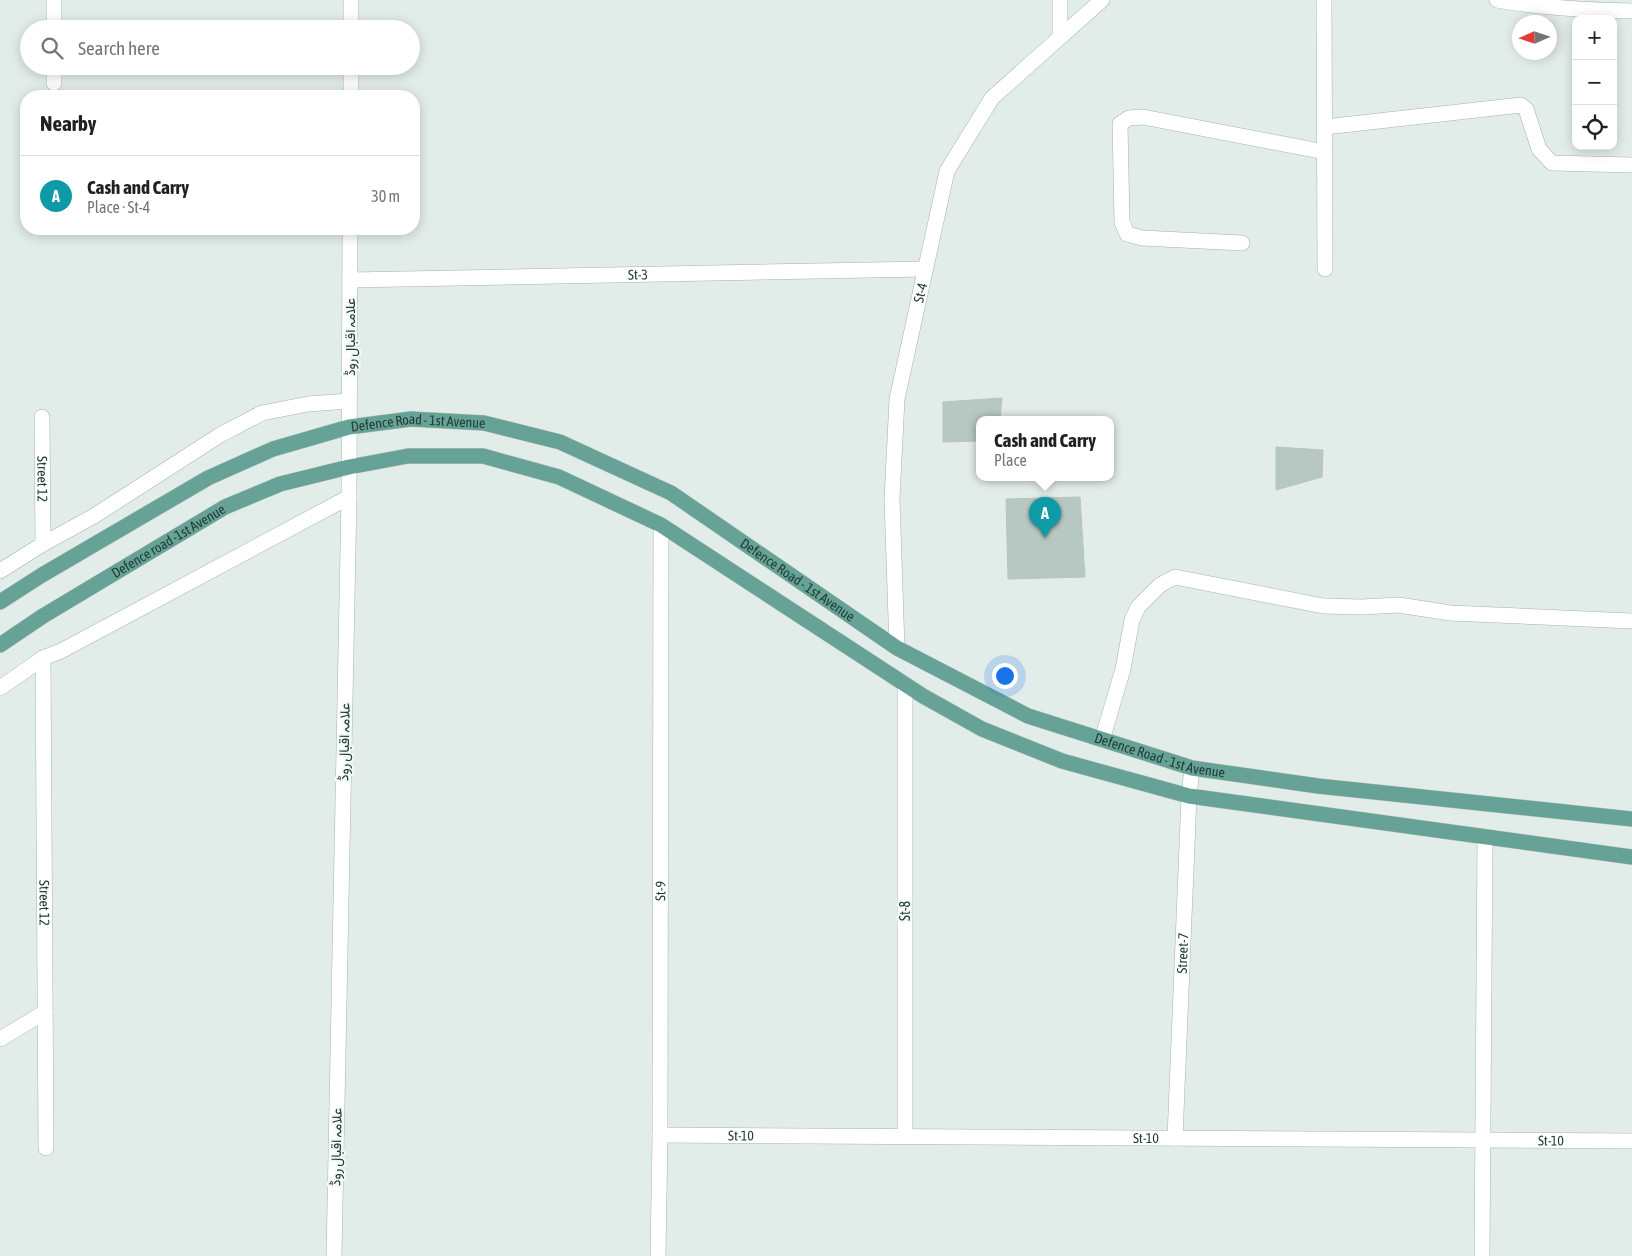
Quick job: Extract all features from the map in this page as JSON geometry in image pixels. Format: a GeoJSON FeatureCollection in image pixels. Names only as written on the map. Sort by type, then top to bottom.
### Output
{"type":"FeatureCollection","features":[{"type":"Feature","properties":{"kind":"main road","name":"Defence Road - 1st Avenue"},"geometry":{"type":"LineString","coordinates":[[0,602],[42,575],[208,478],[273,449],[349,428],[410,419],[484,423],[560,442],[671,493],[897,648],[1028,716],[1192,768],[1318,786],[1632,819]]}},
{"type":"Feature","properties":{"kind":"main road","name":"Defence Road - 1st Avenue"},"geometry":{"type":"LineString","coordinates":[[349,467],[408,456],[484,456],[559,477],[661,525],[905,686],[982,729],[1062,761],[1189,796],[1632,857]]}},
{"type":"Feature","properties":{"kind":"main road","name":"Defence road -1st Avenue"},"geometry":{"type":"LineString","coordinates":[[0,645],[43,616],[225,507],[280,484],[349,467]]}},
{"type":"Feature","properties":{"kind":"street"},"geometry":{"type":"LineString","coordinates":[[54,0],[54,20]]}},
{"type":"Feature","properties":{"kind":"street"},"geometry":{"type":"LineString","coordinates":[[351,0],[351,20]]}},
{"type":"Feature","properties":{"kind":"street"},"geometry":{"type":"LineString","coordinates":[[1060,0],[1060,36]]}},
{"type":"Feature","properties":{"kind":"street","name":"St-4"},"geometry":{"type":"LineString","coordinates":[[897,648],[892,499],[897,399],[947,171],[992,98],[1102,0]]}},
{"type":"Feature","properties":{"kind":"street"},"geometry":{"type":"LineString","coordinates":[[1324,0],[1325,269]]}},
{"type":"Feature","properties":{"kind":"street"},"geometry":{"type":"LineString","coordinates":[[1496,0],[1591,10],[1632,11]]}},
{"type":"Feature","properties":{"kind":"street"},"geometry":{"type":"LineString","coordinates":[[54,75],[54,82]]}},
{"type":"Feature","properties":{"kind":"street"},"geometry":{"type":"LineString","coordinates":[[351,75],[351,90]]}},
{"type":"Feature","properties":{"kind":"street"},"geometry":{"type":"LineString","coordinates":[[1325,127],[1521,105],[1526,109],[1539,149],[1552,163],[1632,165]]}},
{"type":"Feature","properties":{"kind":"street"},"geometry":{"type":"LineString","coordinates":[[1242,243],[1142,238],[1127,234],[1122,222],[1120,124],[1130,118],[1142,117],[1324,152]]}},
{"type":"Feature","properties":{"kind":"street","name":"علامہ اقبال روڈ"},"geometry":{"type":"LineString","coordinates":[[334,1256],[349,497],[350,235]]}},
{"type":"Feature","properties":{"kind":"street","name":"St-3"},"geometry":{"type":"LineString","coordinates":[[350,280],[926,269]]}},
{"type":"Feature","properties":{"kind":"street"},"geometry":{"type":"LineString","coordinates":[[0,571],[43,544],[94,516],[220,435],[262,413],[308,404],[349,401]]}},
{"type":"Feature","properties":{"kind":"street","name":"Street 12"},"geometry":{"type":"LineString","coordinates":[[42,417],[43,544]]}},
{"type":"Feature","properties":{"kind":"street"},"geometry":{"type":"LineString","coordinates":[[0,688],[43,658],[61,651],[349,497]]}},
{"type":"Feature","properties":{"kind":"street","name":"St-9"},"geometry":{"type":"LineString","coordinates":[[658,1256],[660,1135],[661,525]]}},
{"type":"Feature","properties":{"kind":"street"},"geometry":{"type":"LineString","coordinates":[[1102,740],[1123,669],[1132,620],[1138,607],[1160,585],[1175,576],[1323,606],[1362,607],[1399,605],[1450,613],[1632,621]]}},
{"type":"Feature","properties":{"kind":"street","name":"Street 12"},"geometry":{"type":"LineString","coordinates":[[43,658],[46,1148]]}},
{"type":"Feature","properties":{"kind":"street","name":"St-8"},"geometry":{"type":"LineString","coordinates":[[905,686],[905,1136]]}},
{"type":"Feature","properties":{"kind":"street","name":"Street-7"},"geometry":{"type":"LineString","coordinates":[[1176,1138],[1189,796],[1192,768]]}},
{"type":"Feature","properties":{"kind":"street"},"geometry":{"type":"LineString","coordinates":[[1482,1256],[1486,837]]}},
{"type":"Feature","properties":{"kind":"street"},"geometry":{"type":"LineString","coordinates":[[0,1039],[45,1012]]}},
{"type":"Feature","properties":{"kind":"street","name":"St-10"},"geometry":{"type":"LineString","coordinates":[[660,1135],[1632,1141]]}},
{"type":"Feature","properties":{"kind":"building"},"geometry":{"type":"Polygon","coordinates":[[[1002,398],[1000,416],[976,416],[976,441],[943,442],[943,402],[1002,398]]]}},
{"type":"Feature","properties":{"kind":"building"},"geometry":{"type":"Polygon","coordinates":[[[1276,447],[1323,450],[1322,477],[1276,490],[1276,447]]]}},
{"type":"Feature","properties":{"kind":"building"},"geometry":{"type":"Polygon","coordinates":[[[1080,497],[1085,577],[1008,579],[1006,499],[1080,497]]]}},
{"type":"Feature","properties":{"kind":"place","name":"Cash and Carry"},"geometry":{"type":"Point","coordinates":[1045,538]}}]}
